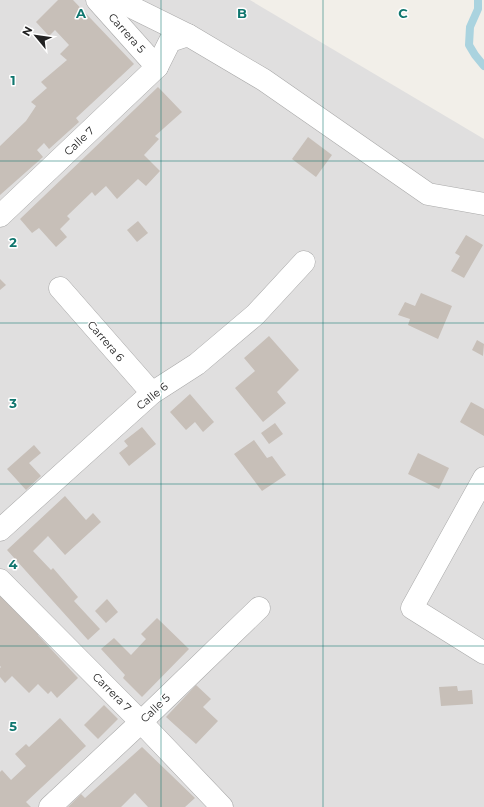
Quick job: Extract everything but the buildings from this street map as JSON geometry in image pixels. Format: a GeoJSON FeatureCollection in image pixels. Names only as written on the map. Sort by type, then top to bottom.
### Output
{"type":"FeatureCollection","features":[{"type":"Feature","properties":{"kind":"street","name":"Carrera 5"},"geometry":{"type":"LineString","coordinates":[[97,0],[157,67]]}},
{"type":"Feature","properties":{"kind":"street"},"geometry":{"type":"LineString","coordinates":[[117,0],[148,8],[188,35],[264,80],[428,194],[484,204]]}},
{"type":"Feature","properties":{"kind":"street","name":"Calle 7"},"geometry":{"type":"LineString","coordinates":[[0,216],[157,67],[170,41],[188,35]]}},
{"type":"Feature","properties":{"kind":"street","name":"Calle 6"},"geometry":{"type":"LineString","coordinates":[[0,530],[152,393],[197,364],[255,315],[304,262]]}},
{"type":"Feature","properties":{"kind":"street","name":"Carrera 6"},"geometry":{"type":"LineString","coordinates":[[60,288],[152,393]]}},
{"type":"Feature","properties":{"kind":"street"},"geometry":{"type":"LineString","coordinates":[[484,478],[412,608],[484,653]]}},
{"type":"Feature","properties":{"kind":"street","name":"Carrera 7"},"geometry":{"type":"LineString","coordinates":[[0,580],[141,722],[222,807]]}},
{"type":"Feature","properties":{"kind":"street","name":"Calle 5"},"geometry":{"type":"LineString","coordinates":[[50,807],[259,608]]}},
{"type":"Feature","properties":{"kind":"shaded area"},"geometry":{"type":"Polygon","coordinates":[[[0,0],[250,0],[484,139],[484,807],[0,807],[0,0]]]}},
{"type":"Feature","properties":{"kind":"waterway"},"geometry":{"type":"LineString","coordinates":[[478,0],[478,9],[470,27],[469,45],[484,66]]}}]}
